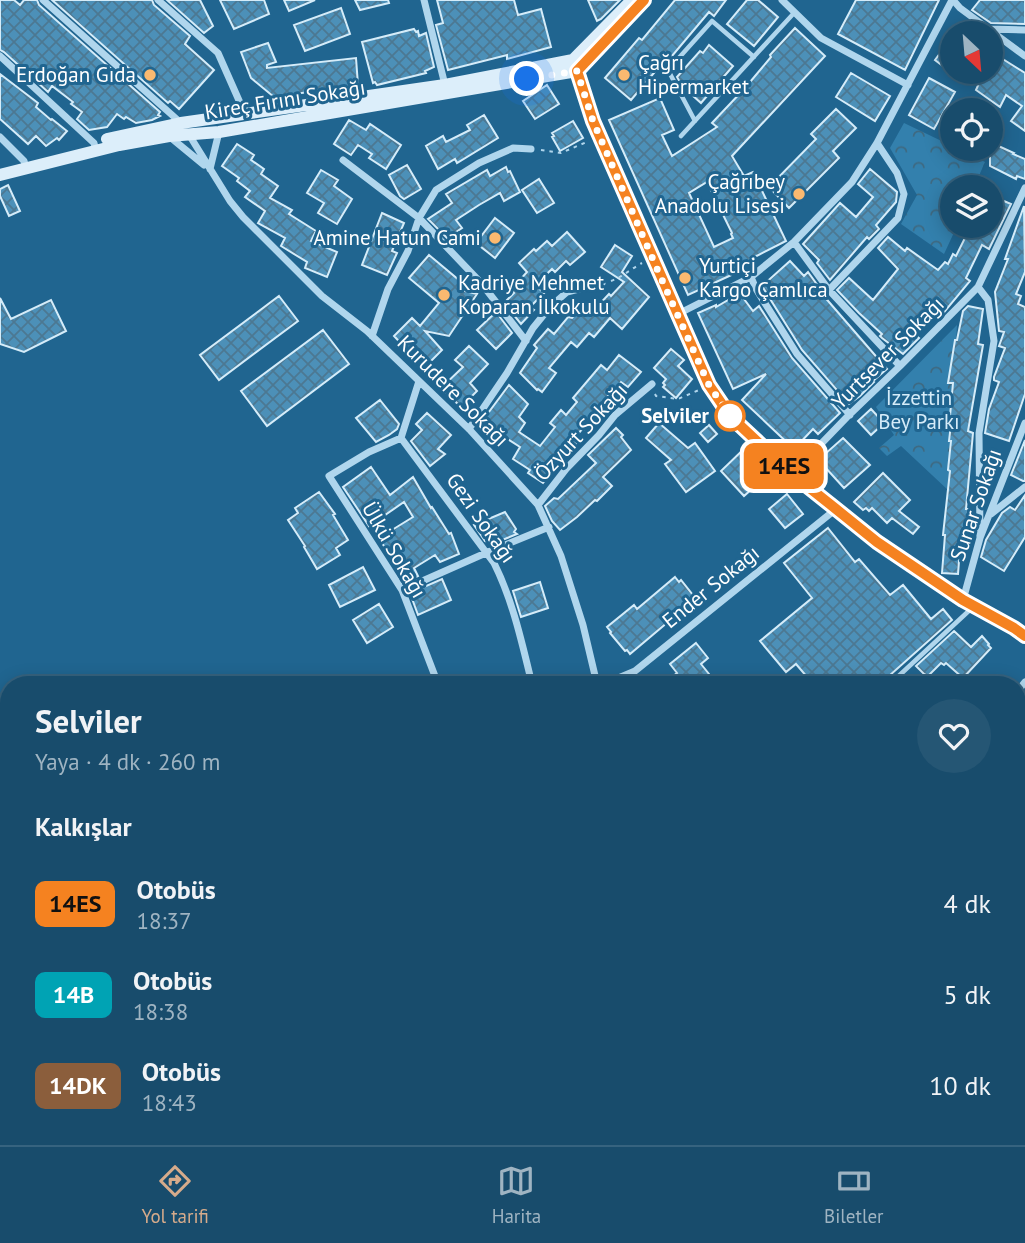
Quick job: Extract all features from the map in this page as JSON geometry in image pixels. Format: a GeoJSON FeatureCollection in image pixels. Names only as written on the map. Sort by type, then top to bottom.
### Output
{"type":"FeatureCollection","features":[{"type":"Feature","properties":{"kind":"main road"},"geometry":{"type":"LineString","coordinates":[[575,65],[632,0]]}},
{"type":"Feature","properties":{"kind":"main road"},"geometry":{"type":"LineString","coordinates":[[575,65],[644,0]]}},
{"type":"Feature","properties":{"kind":"main road","name":"Kireç Fırını Sokağı"},"geometry":{"type":"LineString","coordinates":[[95,147],[169,136],[185,129],[219,132],[575,65]]}},
{"type":"Feature","properties":{"kind":"main road","name":"Kireç Fırını Sokağı"},"geometry":{"type":"LineString","coordinates":[[0,175],[25,165],[95,147],[245,114],[575,65]]}},
{"type":"Feature","properties":{"kind":"main road"},"geometry":{"type":"LineString","coordinates":[[575,65],[593,121],[652,257],[709,385],[730,416],[792,474],[877,542],[969,603],[1024,631]]}},
{"type":"Feature","properties":{"kind":"main road","name":"Kireç Fırını Sokağı"},"geometry":{"type":"LineString","coordinates":[[0,167],[25,165]]}},
{"type":"Feature","properties":{"kind":"street","name":"Kurudere Sokağı"},"geometry":{"type":"LineString","coordinates":[[43,0],[185,129],[243,217],[322,296],[372,336],[469,429],[538,505],[561,556],[595,676]]}},
{"type":"Feature","properties":{"kind":"street"},"geometry":{"type":"LineString","coordinates":[[159,0],[218,53],[245,114]]}},
{"type":"Feature","properties":{"kind":"street"},"geometry":{"type":"LineString","coordinates":[[424,0],[445,85]]}},
{"type":"Feature","properties":{"kind":"street"},"geometry":{"type":"LineString","coordinates":[[782,0],[821,38],[908,85]]}},
{"type":"Feature","properties":{"kind":"street"},"geometry":{"type":"LineString","coordinates":[[678,314],[751,277],[794,242],[852,182],[877,143],[953,0],[977,21]]}},
{"type":"Feature","properties":{"kind":"street"},"geometry":{"type":"LineString","coordinates":[[1003,29],[1025,30]]}},
{"type":"Feature","properties":{"kind":"street"},"geometry":{"type":"LineString","coordinates":[[1003,40],[1025,56]]}},
{"type":"Feature","properties":{"kind":"street"},"geometry":{"type":"LineString","coordinates":[[0,56],[95,147]]}},
{"type":"Feature","properties":{"kind":"street"},"geometry":{"type":"LineString","coordinates":[[169,136],[210,169],[219,132]]}},
{"type":"Feature","properties":{"kind":"street"},"geometry":{"type":"LineString","coordinates":[[0,137],[25,165]]}},
{"type":"Feature","properties":{"kind":"street"},"geometry":{"type":"LineString","coordinates":[[829,290],[898,218],[904,194],[897,173],[877,143]]}},
{"type":"Feature","properties":{"kind":"street"},"geometry":{"type":"LineString","coordinates":[[372,336],[388,289],[408,251],[419,218],[436,190],[479,163],[513,148],[531,149]]}},
{"type":"Feature","properties":{"kind":"street"},"geometry":{"type":"LineString","coordinates":[[343,160],[419,218],[482,284],[526,341]]}},
{"type":"Feature","properties":{"kind":"street","name":"Yurtsever Sokağı"},"geometry":{"type":"LineString","coordinates":[[792,474],[978,287],[1025,188]]}},
{"type":"Feature","properties":{"kind":"street"},"geometry":{"type":"LineString","coordinates":[[794,242],[829,290],[900,366]]}},
{"type":"Feature","properties":{"kind":"street"},"geometry":{"type":"LineString","coordinates":[[751,277],[797,354],[850,415]]}},
{"type":"Feature","properties":{"kind":"street"},"geometry":{"type":"LineString","coordinates":[[469,429],[550,307],[567,292],[602,284]]}},
{"type":"Feature","properties":{"kind":"street"},"geometry":{"type":"LineString","coordinates":[[978,287],[988,300],[994,341],[979,433],[980,538]]}},
{"type":"Feature","properties":{"kind":"street"},"geometry":{"type":"LineString","coordinates":[[401,438],[419,381]]}},
{"type":"Feature","properties":{"kind":"street","name":"Özyurt Sokağı"},"geometry":{"type":"LineString","coordinates":[[538,505],[566,469],[615,415],[652,384]]}},
{"type":"Feature","properties":{"kind":"street","name":"Sunar Sokağı"},"geometry":{"type":"LineString","coordinates":[[969,603],[980,538],[1025,423]]}},
{"type":"Feature","properties":{"kind":"street","name":"Ülkü Sokağı"},"geometry":{"type":"LineString","coordinates":[[401,438],[369,452],[329,476],[402,590],[435,676]]}},
{"type":"Feature","properties":{"kind":"street","name":"Gezi Sokağı"},"geometry":{"type":"LineString","coordinates":[[401,438],[488,552],[502,578],[518,626],[530,676]]}},
{"type":"Feature","properties":{"kind":"street"},"geometry":{"type":"LineString","coordinates":[[990,515],[1025,487]]}},
{"type":"Feature","properties":{"kind":"street","name":"Ender Sokağı"},"geometry":{"type":"LineString","coordinates":[[623,676],[635,671],[836,509]]}},
{"type":"Feature","properties":{"kind":"street"},"geometry":{"type":"LineString","coordinates":[[402,590],[549,527]]}},
{"type":"Feature","properties":{"kind":"lane"},"geometry":{"type":"LineString","coordinates":[[681,136],[794,12]]}},
{"type":"Feature","properties":{"kind":"lane"},"geometry":{"type":"LineString","coordinates":[[695,121],[668,70],[712,21],[754,57]]}},
{"type":"Feature","properties":{"kind":"lane"},"geometry":{"type":"LineString","coordinates":[[898,676],[969,603]]}},
{"type":"Feature","properties":{"kind":"path"},"geometry":{"type":"LineString","coordinates":[[531,149],[561,153],[600,137]]}},
{"type":"Feature","properties":{"kind":"path"},"geometry":{"type":"LineString","coordinates":[[602,284],[621,277],[652,257]]}},
{"type":"Feature","properties":{"kind":"path"},"geometry":{"type":"LineString","coordinates":[[652,384],[656,396],[678,399],[709,385]]}},
{"type":"Feature","properties":{"kind":"green space"},"geometry":{"type":"Polygon","coordinates":[[[904,123],[940,140],[940,161],[985,162],[979,175],[940,175],[940,238],[951,238],[944,254],[901,224],[917,195],[890,148],[904,123]]]}},
{"type":"Feature","properties":{"kind":"green space","name":"İzzettin Bey Parkı"},"geometry":{"type":"Polygon","coordinates":[[[957,325],[948,490],[901,446],[887,456],[879,448],[894,435],[876,407],[957,325]]]}},
{"type":"Feature","properties":{"kind":"building"},"geometry":{"type":"Polygon","coordinates":[[[0,0],[14,0],[20,5],[24,0],[37,0],[39,5],[160,112],[160,116],[136,123],[117,114],[107,127],[89,130],[77,119],[82,112],[71,104],[73,102],[52,86],[48,92],[0,50],[0,0]]]}},
{"type":"Feature","properties":{"kind":"building"},"geometry":{"type":"Polygon","coordinates":[[[52,0],[152,0],[154,5],[190,36],[185,44],[214,70],[179,109],[170,101],[168,103],[52,0]]]}},
{"type":"Feature","properties":{"kind":"building"},"geometry":{"type":"Polygon","coordinates":[[[167,0],[200,0],[213,26],[204,33],[167,0]]]}},
{"type":"Feature","properties":{"kind":"building"},"geometry":{"type":"Polygon","coordinates":[[[220,0],[264,0],[269,14],[234,29],[220,0]]]}},
{"type":"Feature","properties":{"kind":"building"},"geometry":{"type":"Polygon","coordinates":[[[284,0],[315,0],[289,11],[284,0]]]}},
{"type":"Feature","properties":{"kind":"building"},"geometry":{"type":"Polygon","coordinates":[[[355,0],[388,0],[389,3],[360,10],[355,0]]]}},
{"type":"Feature","properties":{"kind":"building"},"geometry":{"type":"Polygon","coordinates":[[[437,0],[514,0],[518,15],[541,9],[551,47],[507,59],[507,55],[448,70],[436,25],[443,23],[437,0]]]}},
{"type":"Feature","properties":{"kind":"building"},"geometry":{"type":"Polygon","coordinates":[[[588,0],[620,0],[597,21],[588,0]]]}},
{"type":"Feature","properties":{"kind":"building"},"geometry":{"type":"Polygon","coordinates":[[[675,0],[726,0],[714,16],[709,12],[631,100],[605,78],[639,38],[642,40],[675,0]]]}},
{"type":"Feature","properties":{"kind":"building"},"geometry":{"type":"Polygon","coordinates":[[[747,0],[758,0],[778,17],[754,46],[727,24],[747,0]]]}},
{"type":"Feature","properties":{"kind":"building"},"geometry":{"type":"Polygon","coordinates":[[[856,0],[939,0],[905,70],[838,34],[856,0]]]}},
{"type":"Feature","properties":{"kind":"building"},"geometry":{"type":"Polygon","coordinates":[[[980,0],[1025,0],[1025,24],[988,21],[972,10],[980,0]]]}},
{"type":"Feature","properties":{"kind":"building"},"geometry":{"type":"Polygon","coordinates":[[[341,8],[350,34],[305,51],[294,25],[341,8]]]}},
{"type":"Feature","properties":{"kind":"building"},"geometry":{"type":"Polygon","coordinates":[[[795,28],[825,56],[732,156],[744,176],[753,172],[786,241],[735,267],[738,272],[688,295],[609,120],[660,98],[674,130],[662,135],[672,156],[717,127],[712,123],[745,88],[795,28]],[[707,182],[689,193],[714,247],[733,238],[707,182]]]}},
{"type":"Feature","properties":{"kind":"building"},"geometry":{"type":"Polygon","coordinates":[[[414,29],[419,36],[426,33],[434,67],[425,71],[426,73],[377,85],[373,83],[362,42],[414,29]]]}},
{"type":"Feature","properties":{"kind":"building"},"geometry":{"type":"Polygon","coordinates":[[[268,43],[276,62],[267,65],[267,68],[356,58],[358,85],[274,97],[251,78],[241,52],[268,43]]]}},
{"type":"Feature","properties":{"kind":"building"},"geometry":{"type":"Polygon","coordinates":[[[709,45],[733,66],[701,103],[682,86],[677,77],[700,51],[703,53],[709,45]]]}},
{"type":"Feature","properties":{"kind":"building"},"geometry":{"type":"Polygon","coordinates":[[[1003,59],[1025,73],[1025,131],[1011,121],[1022,106],[1006,95],[1003,101],[1003,98],[987,98],[976,90],[979,84],[1003,84],[1003,59]]]}},
{"type":"Feature","properties":{"kind":"building"},"geometry":{"type":"Polygon","coordinates":[[[851,73],[890,96],[875,121],[836,97],[851,73]]]}},
{"type":"Feature","properties":{"kind":"building"},"geometry":{"type":"Polygon","coordinates":[[[0,74],[38,103],[36,107],[67,131],[59,140],[57,138],[46,146],[36,136],[28,144],[0,119],[0,74]]]}},
{"type":"Feature","properties":{"kind":"building"},"geometry":{"type":"Polygon","coordinates":[[[929,78],[955,92],[952,98],[940,98],[940,118],[934,129],[909,115],[929,78]]]}},
{"type":"Feature","properties":{"kind":"building"},"geometry":{"type":"Polygon","coordinates":[[[547,85],[559,104],[535,119],[523,101],[547,85]]]}},
{"type":"Feature","properties":{"kind":"building"},"geometry":{"type":"Polygon","coordinates":[[[836,109],[856,128],[833,151],[839,158],[789,208],[769,187],[816,139],[811,134],[836,109]]]}},
{"type":"Feature","properties":{"kind":"building"},"geometry":{"type":"Polygon","coordinates":[[[484,115],[498,138],[457,163],[455,159],[438,169],[426,146],[443,136],[446,142],[470,130],[467,125],[484,115]]]}},
{"type":"Feature","properties":{"kind":"building"},"geometry":{"type":"Polygon","coordinates":[[[349,120],[366,130],[370,124],[401,145],[386,169],[369,158],[372,154],[358,145],[351,155],[334,144],[349,120]]]}},
{"type":"Feature","properties":{"kind":"building"},"geometry":{"type":"Polygon","coordinates":[[[573,121],[583,138],[560,151],[552,133],[573,121]]]}},
{"type":"Feature","properties":{"kind":"building"},"geometry":{"type":"Polygon","coordinates":[[[237,144],[254,155],[251,160],[264,169],[261,174],[278,186],[270,198],[292,210],[289,214],[316,231],[311,241],[337,252],[327,277],[305,268],[307,262],[281,246],[285,238],[258,223],[265,211],[245,197],[250,191],[237,181],[239,178],[222,166],[237,144]]]}},
{"type":"Feature","properties":{"kind":"building"},"geometry":{"type":"Polygon","coordinates":[[[1003,148],[1025,159],[1025,179],[1017,176],[1016,179],[990,166],[990,161],[1003,161],[1003,148]]]}},
{"type":"Feature","properties":{"kind":"building"},"geometry":{"type":"Polygon","coordinates":[[[407,165],[421,189],[404,199],[389,175],[407,165]]]}},
{"type":"Feature","properties":{"kind":"building"},"geometry":{"type":"Polygon","coordinates":[[[506,167],[520,192],[504,201],[500,193],[479,205],[456,220],[462,228],[447,238],[428,219],[452,203],[446,194],[487,170],[490,176],[506,167]]]}},
{"type":"Feature","properties":{"kind":"building"},"geometry":{"type":"Polygon","coordinates":[[[870,169],[897,192],[896,202],[876,225],[879,229],[869,239],[867,237],[830,280],[817,263],[819,260],[803,244],[840,203],[856,217],[873,197],[858,184],[870,169]]]}},
{"type":"Feature","properties":{"kind":"building"},"geometry":{"type":"Polygon","coordinates":[[[321,170],[338,180],[334,186],[352,199],[337,224],[318,213],[324,203],[307,193],[321,170]]]}},
{"type":"Feature","properties":{"kind":"building"},"geometry":{"type":"Polygon","coordinates":[[[539,179],[554,203],[537,213],[522,190],[539,179]]]}},
{"type":"Feature","properties":{"kind":"building"},"geometry":{"type":"Polygon","coordinates":[[[8,185],[20,211],[9,216],[0,196],[0,189],[8,185]]]}},
{"type":"Feature","properties":{"kind":"building"},"geometry":{"type":"Polygon","coordinates":[[[1003,201],[1011,204],[1003,220],[1003,201]]]}},
{"type":"Feature","properties":{"kind":"building"},"geometry":{"type":"Polygon","coordinates":[[[1024,206],[1025,272],[1016,294],[1021,296],[1018,304],[1025,307],[1025,394],[1009,441],[985,433],[989,409],[999,382],[994,380],[994,377],[1005,348],[999,346],[1004,332],[999,331],[995,292],[1024,206]]]}},
{"type":"Feature","properties":{"kind":"building"},"geometry":{"type":"Polygon","coordinates":[[[382,213],[404,223],[392,251],[397,253],[387,275],[362,265],[382,213]]]}},
{"type":"Feature","properties":{"kind":"building","name":"Amine Hatun Cami"},"geometry":{"type":"Polygon","coordinates":[[[495,218],[514,233],[495,258],[476,243],[495,218]]]}},
{"type":"Feature","properties":{"kind":"building"},"geometry":{"type":"Polygon","coordinates":[[[567,232],[585,252],[570,265],[566,261],[555,272],[552,269],[535,285],[544,293],[530,307],[534,310],[521,324],[504,303],[514,293],[511,290],[527,272],[519,263],[547,241],[552,246],[567,232]]]}},
{"type":"Feature","properties":{"kind":"building"},"geometry":{"type":"Polygon","coordinates":[[[888,237],[905,251],[907,248],[938,270],[945,262],[948,264],[953,254],[956,256],[965,238],[994,238],[989,249],[982,245],[966,278],[970,281],[941,316],[933,310],[914,334],[919,338],[903,354],[882,338],[882,334],[837,290],[849,278],[873,300],[898,269],[878,248],[888,237]]]}},
{"type":"Feature","properties":{"kind":"building"},"geometry":{"type":"Polygon","coordinates":[[[615,245],[632,256],[622,272],[649,297],[622,329],[610,318],[594,337],[589,333],[577,347],[571,342],[549,368],[556,373],[542,392],[537,390],[520,373],[537,348],[534,345],[548,329],[554,334],[568,317],[572,318],[585,303],[594,310],[624,282],[601,267],[615,245]]]}},
{"type":"Feature","properties":{"kind":"building"},"geometry":{"type":"Polygon","coordinates":[[[429,255],[466,286],[465,291],[477,294],[449,336],[425,331],[442,350],[424,368],[394,336],[412,318],[420,326],[439,303],[409,278],[429,255]]]}},
{"type":"Feature","properties":{"kind":"building"},"geometry":{"type":"Polygon","coordinates":[[[790,261],[804,276],[808,272],[818,286],[816,287],[887,369],[849,404],[802,350],[762,286],[790,261]]]}},
{"type":"Feature","properties":{"kind":"building"},"geometry":{"type":"Polygon","coordinates":[[[741,295],[753,311],[759,306],[792,358],[840,413],[818,434],[813,429],[794,449],[742,400],[766,374],[733,389],[698,313],[741,295]]]}},
{"type":"Feature","properties":{"kind":"building"},"geometry":{"type":"Polygon","coordinates":[[[279,296],[298,321],[219,380],[200,355],[279,296]]]}},
{"type":"Feature","properties":{"kind":"building"},"geometry":{"type":"Polygon","coordinates":[[[0,298],[11,319],[51,300],[66,331],[24,352],[0,344],[0,298]]]}},
{"type":"Feature","properties":{"kind":"building"},"geometry":{"type":"Polygon","coordinates":[[[968,306],[983,309],[978,344],[983,345],[968,431],[973,433],[968,509],[965,537],[961,536],[958,574],[942,573],[952,416],[953,383],[948,383],[955,340],[963,311],[968,306]]]}},
{"type":"Feature","properties":{"kind":"building"},"geometry":{"type":"Polygon","coordinates":[[[496,312],[512,333],[496,349],[477,330],[496,312]]]}},
{"type":"Feature","properties":{"kind":"building"},"geometry":{"type":"Polygon","coordinates":[[[323,330],[349,364],[267,426],[241,391],[323,330]]]}},
{"type":"Feature","properties":{"kind":"building"},"geometry":{"type":"Polygon","coordinates":[[[469,346],[488,364],[470,383],[477,391],[461,407],[441,388],[463,367],[455,360],[469,346]]]}},
{"type":"Feature","properties":{"kind":"building"},"geometry":{"type":"Polygon","coordinates":[[[671,349],[684,360],[678,366],[692,379],[676,398],[663,387],[666,379],[654,368],[671,349]]]}},
{"type":"Feature","properties":{"kind":"building"},"geometry":{"type":"Polygon","coordinates":[[[619,355],[641,372],[628,387],[621,382],[608,396],[593,414],[596,417],[586,430],[583,428],[572,441],[576,444],[543,483],[513,459],[520,447],[480,424],[509,385],[528,404],[519,417],[525,423],[519,432],[540,446],[555,427],[550,423],[561,410],[566,415],[577,402],[573,398],[601,365],[607,370],[619,355]]]}},
{"type":"Feature","properties":{"kind":"building"},"geometry":{"type":"Polygon","coordinates":[[[380,400],[399,424],[397,429],[376,442],[356,418],[380,400]]]}},
{"type":"Feature","properties":{"kind":"building"},"geometry":{"type":"Polygon","coordinates":[[[871,409],[884,423],[871,435],[858,421],[871,409]]]}},
{"type":"Feature","properties":{"kind":"building"},"geometry":{"type":"Polygon","coordinates":[[[427,413],[451,435],[438,449],[445,454],[430,466],[411,441],[422,430],[416,424],[427,413]]]}},
{"type":"Feature","properties":{"kind":"building"},"geometry":{"type":"Polygon","coordinates":[[[659,423],[688,448],[695,443],[715,471],[686,492],[665,464],[671,460],[646,438],[659,423]]]}},
{"type":"Feature","properties":{"kind":"building"},"geometry":{"type":"Polygon","coordinates":[[[709,425],[717,434],[708,442],[700,433],[709,425]]]}},
{"type":"Feature","properties":{"kind":"building"},"geometry":{"type":"Polygon","coordinates":[[[616,428],[631,450],[603,477],[612,486],[560,530],[545,506],[554,498],[558,499],[596,463],[588,455],[616,428]]]}},
{"type":"Feature","properties":{"kind":"building"},"geometry":{"type":"Polygon","coordinates":[[[843,438],[870,465],[844,488],[824,466],[822,468],[816,462],[843,438]]]}},
{"type":"Feature","properties":{"kind":"building"},"geometry":{"type":"Polygon","coordinates":[[[1025,440],[1025,481],[1023,481],[1011,475],[1025,440]]]}},
{"type":"Feature","properties":{"kind":"building"},"geometry":{"type":"Polygon","coordinates":[[[747,446],[771,472],[744,496],[721,471],[747,446]]]}},
{"type":"Feature","properties":{"kind":"building"},"geometry":{"type":"Polygon","coordinates":[[[371,467],[390,495],[413,477],[431,508],[449,534],[451,533],[459,554],[440,562],[435,555],[414,568],[418,576],[408,581],[379,538],[413,517],[404,502],[369,526],[343,487],[371,467]]]}},
{"type":"Feature","properties":{"kind":"building"},"geometry":{"type":"Polygon","coordinates":[[[883,473],[910,500],[899,511],[919,527],[913,534],[892,518],[887,523],[872,508],[869,511],[866,508],[863,510],[854,502],[883,473]]]}},
{"type":"Feature","properties":{"kind":"building"},"geometry":{"type":"Polygon","coordinates":[[[319,492],[335,514],[333,515],[348,540],[336,548],[340,555],[317,569],[288,520],[298,513],[295,508],[319,492]]]}},
{"type":"Feature","properties":{"kind":"building"},"geometry":{"type":"Polygon","coordinates":[[[787,494],[803,514],[785,528],[769,509],[787,494]]]}},
{"type":"Feature","properties":{"kind":"building"},"geometry":{"type":"Polygon","coordinates":[[[1025,495],[1025,537],[1004,571],[981,557],[986,540],[1002,513],[1010,507],[1015,510],[1025,495]]]}},
{"type":"Feature","properties":{"kind":"building"},"geometry":{"type":"Polygon","coordinates":[[[505,512],[517,534],[495,543],[485,541],[474,525],[505,512]]]}},
{"type":"Feature","properties":{"kind":"building"},"geometry":{"type":"Polygon","coordinates":[[[828,528],[855,562],[859,559],[890,595],[903,585],[931,619],[943,609],[952,620],[889,676],[806,676],[796,664],[786,672],[760,641],[812,598],[784,563],[828,528]]]}},
{"type":"Feature","properties":{"kind":"building"},"geometry":{"type":"Polygon","coordinates":[[[363,567],[375,590],[340,607],[329,585],[363,567]]]}},
{"type":"Feature","properties":{"kind":"building"},"geometry":{"type":"Polygon","coordinates":[[[675,577],[679,582],[681,580],[698,604],[671,626],[668,622],[630,654],[625,651],[607,627],[634,605],[637,609],[675,577]]]}},
{"type":"Feature","properties":{"kind":"building"},"geometry":{"type":"Polygon","coordinates":[[[442,579],[451,600],[418,615],[410,593],[442,579]]]}},
{"type":"Feature","properties":{"kind":"building"},"geometry":{"type":"Polygon","coordinates":[[[540,582],[548,608],[521,617],[513,591],[540,582]]]}},
{"type":"Feature","properties":{"kind":"building"},"geometry":{"type":"Polygon","coordinates":[[[379,604],[393,627],[367,643],[353,620],[379,604]]]}},
{"type":"Feature","properties":{"kind":"building"},"geometry":{"type":"Polygon","coordinates":[[[954,631],[971,647],[982,636],[991,648],[965,676],[961,676],[946,663],[941,663],[928,676],[916,666],[954,631]]]}},
{"type":"Feature","properties":{"kind":"building"},"geometry":{"type":"Polygon","coordinates":[[[696,643],[708,658],[701,664],[711,676],[673,676],[677,673],[670,664],[696,643]]]}},
{"type":"Feature","properties":{"kind":"bus line","name":"14ES"},"geometry":{"type":"LineString","coordinates":[[644,0],[577,71],[593,121],[709,385],[730,416],[792,474],[877,542],[963,600],[1025,636]]}},
{"type":"Feature","properties":{"kind":"place","name":"Erdoğan Gıda"},"geometry":{"type":"Point","coordinates":[150,75]}},
{"type":"Feature","properties":{"kind":"place","name":"Çağrı Hipermarket"},"geometry":{"type":"Point","coordinates":[624,75]}},
{"type":"Feature","properties":{"kind":"place","name":"Çağrıbey Anadolu Lisesi"},"geometry":{"type":"Point","coordinates":[799,194]}},
{"type":"Feature","properties":{"kind":"place","name":"Amine Hatun Cami"},"geometry":{"type":"Point","coordinates":[495,238]}},
{"type":"Feature","properties":{"kind":"place","name":"Yurtiçi Kargo Çamlıca"},"geometry":{"type":"Point","coordinates":[685,278]}},
{"type":"Feature","properties":{"kind":"place","name":"Kadriye Mehmet Koparan İlkokulu"},"geometry":{"type":"Point","coordinates":[444,295]}},
{"type":"Feature","properties":{"kind":"place","name":"Selviler"},"geometry":{"type":"Point","coordinates":[730,416]}},
{"type":"Feature","properties":{"kind":"route"},"geometry":{"type":"LineString","coordinates":[[527,79],[577,71],[593,121],[658,271],[709,385],[730,416]]}}]}
